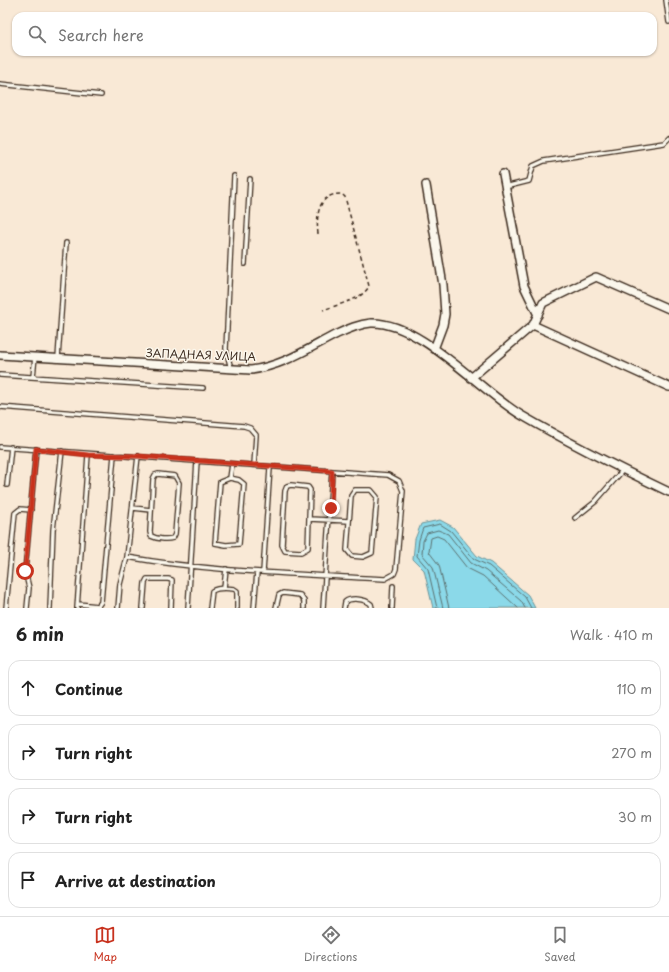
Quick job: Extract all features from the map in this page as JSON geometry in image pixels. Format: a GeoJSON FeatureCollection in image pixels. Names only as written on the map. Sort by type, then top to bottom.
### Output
{"type":"FeatureCollection","features":[{"type":"Feature","properties":{"kind":"street"},"geometry":{"type":"LineString","coordinates":[[503,174],[524,286],[538,314]]}},
{"type":"Feature","properties":{"kind":"street"},"geometry":{"type":"LineString","coordinates":[[426,185],[445,308],[443,325],[434,349]]}},
{"type":"Feature","properties":{"kind":"street"},"geometry":{"type":"LineString","coordinates":[[471,378],[533,325],[543,303],[596,276],[669,309]]}},
{"type":"Feature","properties":{"kind":"street","name":"ЗАПАДНАЯ УЛИЦА"},"geometry":{"type":"LineString","coordinates":[[0,355],[231,370],[260,369],[283,362],[346,330],[369,323],[393,326],[434,349],[520,414],[623,470],[669,492]]}},
{"type":"Feature","properties":{"kind":"street"},"geometry":{"type":"LineString","coordinates":[[533,325],[669,387]]}},
{"type":"Feature","properties":{"kind":"lane"},"geometry":{"type":"LineString","coordinates":[[666,0],[669,22]]}},
{"type":"Feature","properties":{"kind":"lane"},"geometry":{"type":"LineString","coordinates":[[0,84],[101,95]]}},
{"type":"Feature","properties":{"kind":"lane"},"geometry":{"type":"LineString","coordinates":[[505,187],[529,181],[533,166],[544,162],[664,143],[669,138]]}},
{"type":"Feature","properties":{"kind":"lane"},"geometry":{"type":"LineString","coordinates":[[231,370],[226,349],[234,176]]}},
{"type":"Feature","properties":{"kind":"lane"},"geometry":{"type":"LineString","coordinates":[[245,264],[250,179]]}},
{"type":"Feature","properties":{"kind":"lane"},"geometry":{"type":"LineString","coordinates":[[58,358],[66,243]]}},
{"type":"Feature","properties":{"kind":"lane"},"geometry":{"type":"LineString","coordinates":[[33,377],[35,357]]}},
{"type":"Feature","properties":{"kind":"lane"},"geometry":{"type":"LineString","coordinates":[[0,375],[203,388]]}},
{"type":"Feature","properties":{"kind":"lane"},"geometry":{"type":"LineString","coordinates":[[0,407],[244,426],[250,428],[256,434],[254,465]]}},
{"type":"Feature","properties":{"kind":"lane"},"geometry":{"type":"LineString","coordinates":[[0,447],[62,451],[88,455],[114,454],[254,465],[270,468],[388,475],[399,481],[403,491],[394,574],[386,579],[257,572],[160,563],[127,557]]}},
{"type":"Feature","properties":{"kind":"lane"},"geometry":{"type":"LineString","coordinates":[[7,485],[11,447]]}},
{"type":"Feature","properties":{"kind":"lane"},"geometry":{"type":"LineString","coordinates":[[27,608],[29,588],[25,571],[32,510],[36,449]]}},
{"type":"Feature","properties":{"kind":"lane"},"geometry":{"type":"LineString","coordinates":[[50,608],[54,530],[62,451]]}},
{"type":"Feature","properties":{"kind":"lane"},"geometry":{"type":"LineString","coordinates":[[88,455],[77,606],[98,606],[101,602],[114,454]]}},
{"type":"Feature","properties":{"kind":"lane"},"geometry":{"type":"LineString","coordinates":[[118,608],[120,584],[127,557],[138,456]]}},
{"type":"Feature","properties":{"kind":"lane"},"geometry":{"type":"LineString","coordinates":[[188,608],[197,461]]}},
{"type":"Feature","properties":{"kind":"lane"},"geometry":{"type":"LineString","coordinates":[[230,478],[232,464]]}},
{"type":"Feature","properties":{"kind":"lane"},"geometry":{"type":"LineString","coordinates":[[263,572],[270,468]]}},
{"type":"Feature","properties":{"kind":"lane"},"geometry":{"type":"LineString","coordinates":[[575,518],[595,502],[623,470]]}},
{"type":"Feature","properties":{"kind":"lane"},"geometry":{"type":"LineString","coordinates":[[323,608],[330,520],[332,471]]}},
{"type":"Feature","properties":{"kind":"lane"},"geometry":{"type":"LineString","coordinates":[[158,474],[177,477],[179,483],[174,538],[170,539],[151,536],[152,510],[155,476],[158,474]]}},
{"type":"Feature","properties":{"kind":"lane"},"geometry":{"type":"LineString","coordinates":[[230,478],[239,480],[244,484],[239,544],[226,545],[215,543],[220,482],[230,478]]}},
{"type":"Feature","properties":{"kind":"lane"},"geometry":{"type":"LineString","coordinates":[[291,485],[309,488],[311,492],[310,519],[308,548],[305,551],[285,551],[282,540],[287,486],[291,485]]}},
{"type":"Feature","properties":{"kind":"lane"},"geometry":{"type":"LineString","coordinates":[[358,489],[374,491],[377,497],[372,553],[368,556],[352,556],[349,554],[347,546],[349,521],[353,492],[358,489]]}},
{"type":"Feature","properties":{"kind":"lane"},"geometry":{"type":"LineString","coordinates":[[133,508],[152,510]]}},
{"type":"Feature","properties":{"kind":"lane"},"geometry":{"type":"LineString","coordinates":[[6,608],[15,513],[20,509],[32,510]]}},
{"type":"Feature","properties":{"kind":"lane"},"geometry":{"type":"LineString","coordinates":[[310,519],[349,521]]}},
{"type":"Feature","properties":{"kind":"lane"},"geometry":{"type":"LineString","coordinates":[[224,588],[226,569]]}},
{"type":"Feature","properties":{"kind":"lane"},"geometry":{"type":"LineString","coordinates":[[254,608],[257,572]]}},
{"type":"Feature","properties":{"kind":"lane"},"geometry":{"type":"LineString","coordinates":[[143,608],[145,583],[147,579],[152,578],[172,580],[171,608]]}},
{"type":"Feature","properties":{"kind":"lane"},"geometry":{"type":"LineString","coordinates":[[392,586],[392,608]]}},
{"type":"Feature","properties":{"kind":"lane"},"geometry":{"type":"LineString","coordinates":[[210,608],[212,591],[216,588],[234,589],[237,591],[237,608]]}},
{"type":"Feature","properties":{"kind":"lane"},"geometry":{"type":"LineString","coordinates":[[276,608],[279,595],[283,593],[300,595],[304,601],[304,608]]}},
{"type":"Feature","properties":{"kind":"lane"},"geometry":{"type":"LineString","coordinates":[[344,608],[345,602],[351,599],[368,601],[372,608]]}},
{"type":"Feature","properties":{"kind":"path"},"geometry":{"type":"LineString","coordinates":[[318,234],[317,214],[322,201],[335,194],[342,194],[345,197],[369,286],[367,292],[361,296],[323,310]]}},
{"type":"Feature","properties":{"kind":"water"},"geometry":{"type":"Polygon","coordinates":[[[440,520],[453,527],[477,556],[491,563],[528,595],[535,608],[433,608],[424,570],[413,559],[415,539],[421,524],[440,520]]]}},
{"type":"Feature","properties":{"kind":"route"},"geometry":{"type":"LineString","coordinates":[[25,571],[28,530],[32,510],[36,449],[88,455],[114,454],[254,465],[270,468],[332,471],[331,508]]}}]}
